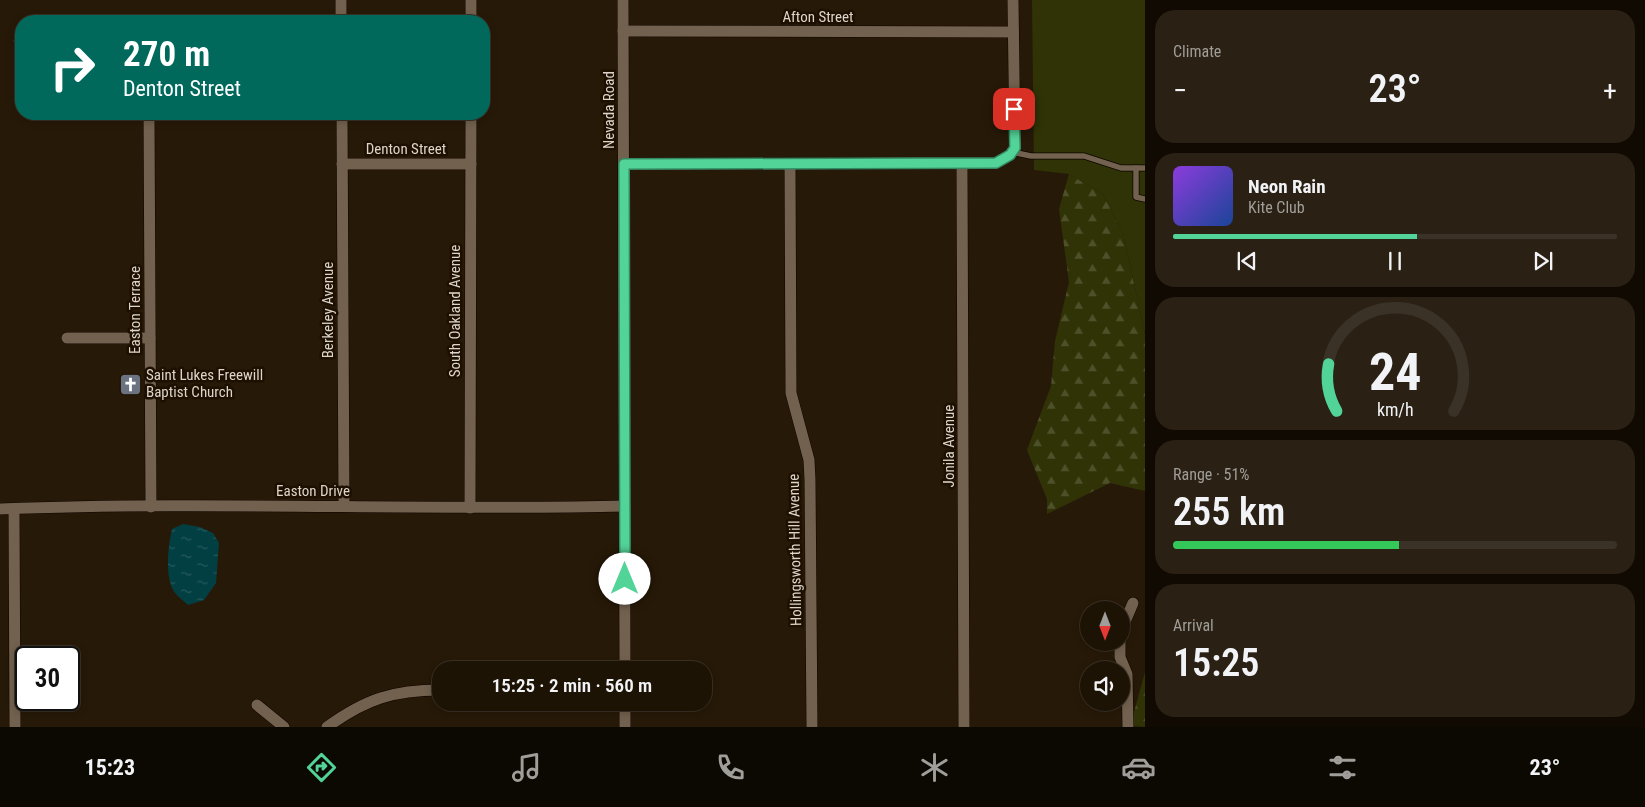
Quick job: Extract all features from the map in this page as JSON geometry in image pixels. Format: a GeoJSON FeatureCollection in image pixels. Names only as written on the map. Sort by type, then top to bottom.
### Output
{"type":"FeatureCollection","features":[{"type":"Feature","properties":{"kind":"street"},"geometry":{"type":"LineString","coordinates":[[341,0],[341,15]]}},
{"type":"Feature","properties":{"kind":"street"},"geometry":{"type":"LineString","coordinates":[[471,0],[471,15]]}},
{"type":"Feature","properties":{"kind":"street","name":"Nevada Road"},"geometry":{"type":"LineString","coordinates":[[623,0],[625,661]]}},
{"type":"Feature","properties":{"kind":"street"},"geometry":{"type":"LineString","coordinates":[[624,164],[996,163],[1015,148],[1013,0]]}},
{"type":"Feature","properties":{"kind":"street","name":"Afton Street"},"geometry":{"type":"LineString","coordinates":[[623,31],[1013,32]]}},
{"type":"Feature","properties":{"kind":"street","name":"Easton Terrace"},"geometry":{"type":"LineString","coordinates":[[149,120],[152,507]]}},
{"type":"Feature","properties":{"kind":"street","name":"Berkeley Avenue"},"geometry":{"type":"LineString","coordinates":[[342,120],[344,506]]}},
{"type":"Feature","properties":{"kind":"street","name":"South Oakland Avenue"},"geometry":{"type":"LineString","coordinates":[[470,508],[471,120]]}},
{"type":"Feature","properties":{"kind":"street","name":"Denton Street"},"geometry":{"type":"LineString","coordinates":[[342,164],[471,164]]}},
{"type":"Feature","properties":{"kind":"street","name":"Hollingsworth Hill Avenue"},"geometry":{"type":"LineString","coordinates":[[790,164],[791,393],[809,460],[812,727]]}},
{"type":"Feature","properties":{"kind":"street","name":"Jonila Avenue"},"geometry":{"type":"LineString","coordinates":[[962,164],[964,727]]}},
{"type":"Feature","properties":{"kind":"street"},"geometry":{"type":"LineString","coordinates":[[67,338],[150,338]]}},
{"type":"Feature","properties":{"kind":"street","name":"Easton Drive"},"geometry":{"type":"LineString","coordinates":[[0,509],[626,506]]}},
{"type":"Feature","properties":{"kind":"street"},"geometry":{"type":"LineString","coordinates":[[14,509],[15,727]]}},
{"type":"Feature","properties":{"kind":"street"},"geometry":{"type":"LineString","coordinates":[[1130,610],[1133,603]]}},
{"type":"Feature","properties":{"kind":"street"},"geometry":{"type":"LineString","coordinates":[[1120,651],[1120,657],[1126,674],[1128,727]]}},
{"type":"Feature","properties":{"kind":"street"},"geometry":{"type":"LineString","coordinates":[[327,727],[353,709],[374,700],[401,691],[432,690]]}},
{"type":"Feature","properties":{"kind":"street"},"geometry":{"type":"LineString","coordinates":[[256,705],[284,727]]}},
{"type":"Feature","properties":{"kind":"street"},"geometry":{"type":"LineString","coordinates":[[625,711],[625,727]]}},
{"type":"Feature","properties":{"kind":"lane"},"geometry":{"type":"LineString","coordinates":[[1012,152],[1031,156],[1084,156],[1121,168],[1145,168]]}},
{"type":"Feature","properties":{"kind":"lane"},"geometry":{"type":"LineString","coordinates":[[1136,168],[1136,197],[1145,199]]}},
{"type":"Feature","properties":{"kind":"green space"},"geometry":{"type":"Polygon","coordinates":[[[1032,0],[1145,0],[1145,334],[1123,233],[1103,194],[1069,174],[1034,170],[1032,0]]]}},
{"type":"Feature","properties":{"kind":"green space"},"geometry":{"type":"Polygon","coordinates":[[[1069,174],[1103,194],[1123,233],[1145,334],[1145,491],[1110,483],[1047,514],[1047,499],[1027,450],[1051,386],[1055,341],[1069,282],[1059,209],[1069,174]]]}},
{"type":"Feature","properties":{"kind":"green space"},"geometry":{"type":"Polygon","coordinates":[[[1145,672],[1145,727],[1133,726],[1133,716],[1145,672]]]}},
{"type":"Feature","properties":{"kind":"water"},"geometry":{"type":"Polygon","coordinates":[[[183,524],[200,527],[213,533],[219,543],[216,583],[204,600],[188,605],[172,588],[168,572],[168,553],[172,529],[183,524]]]}},
{"type":"Feature","properties":{"kind":"place","name":"Saint Lukes Freewill Baptist Church"},"geometry":{"type":"Point","coordinates":[130,384]}},
{"type":"Feature","properties":{"kind":"route"},"geometry":{"type":"LineString","coordinates":[[625,579],[624,164],[996,163],[1010,155],[1015,148],[1014,109]]}}]}
